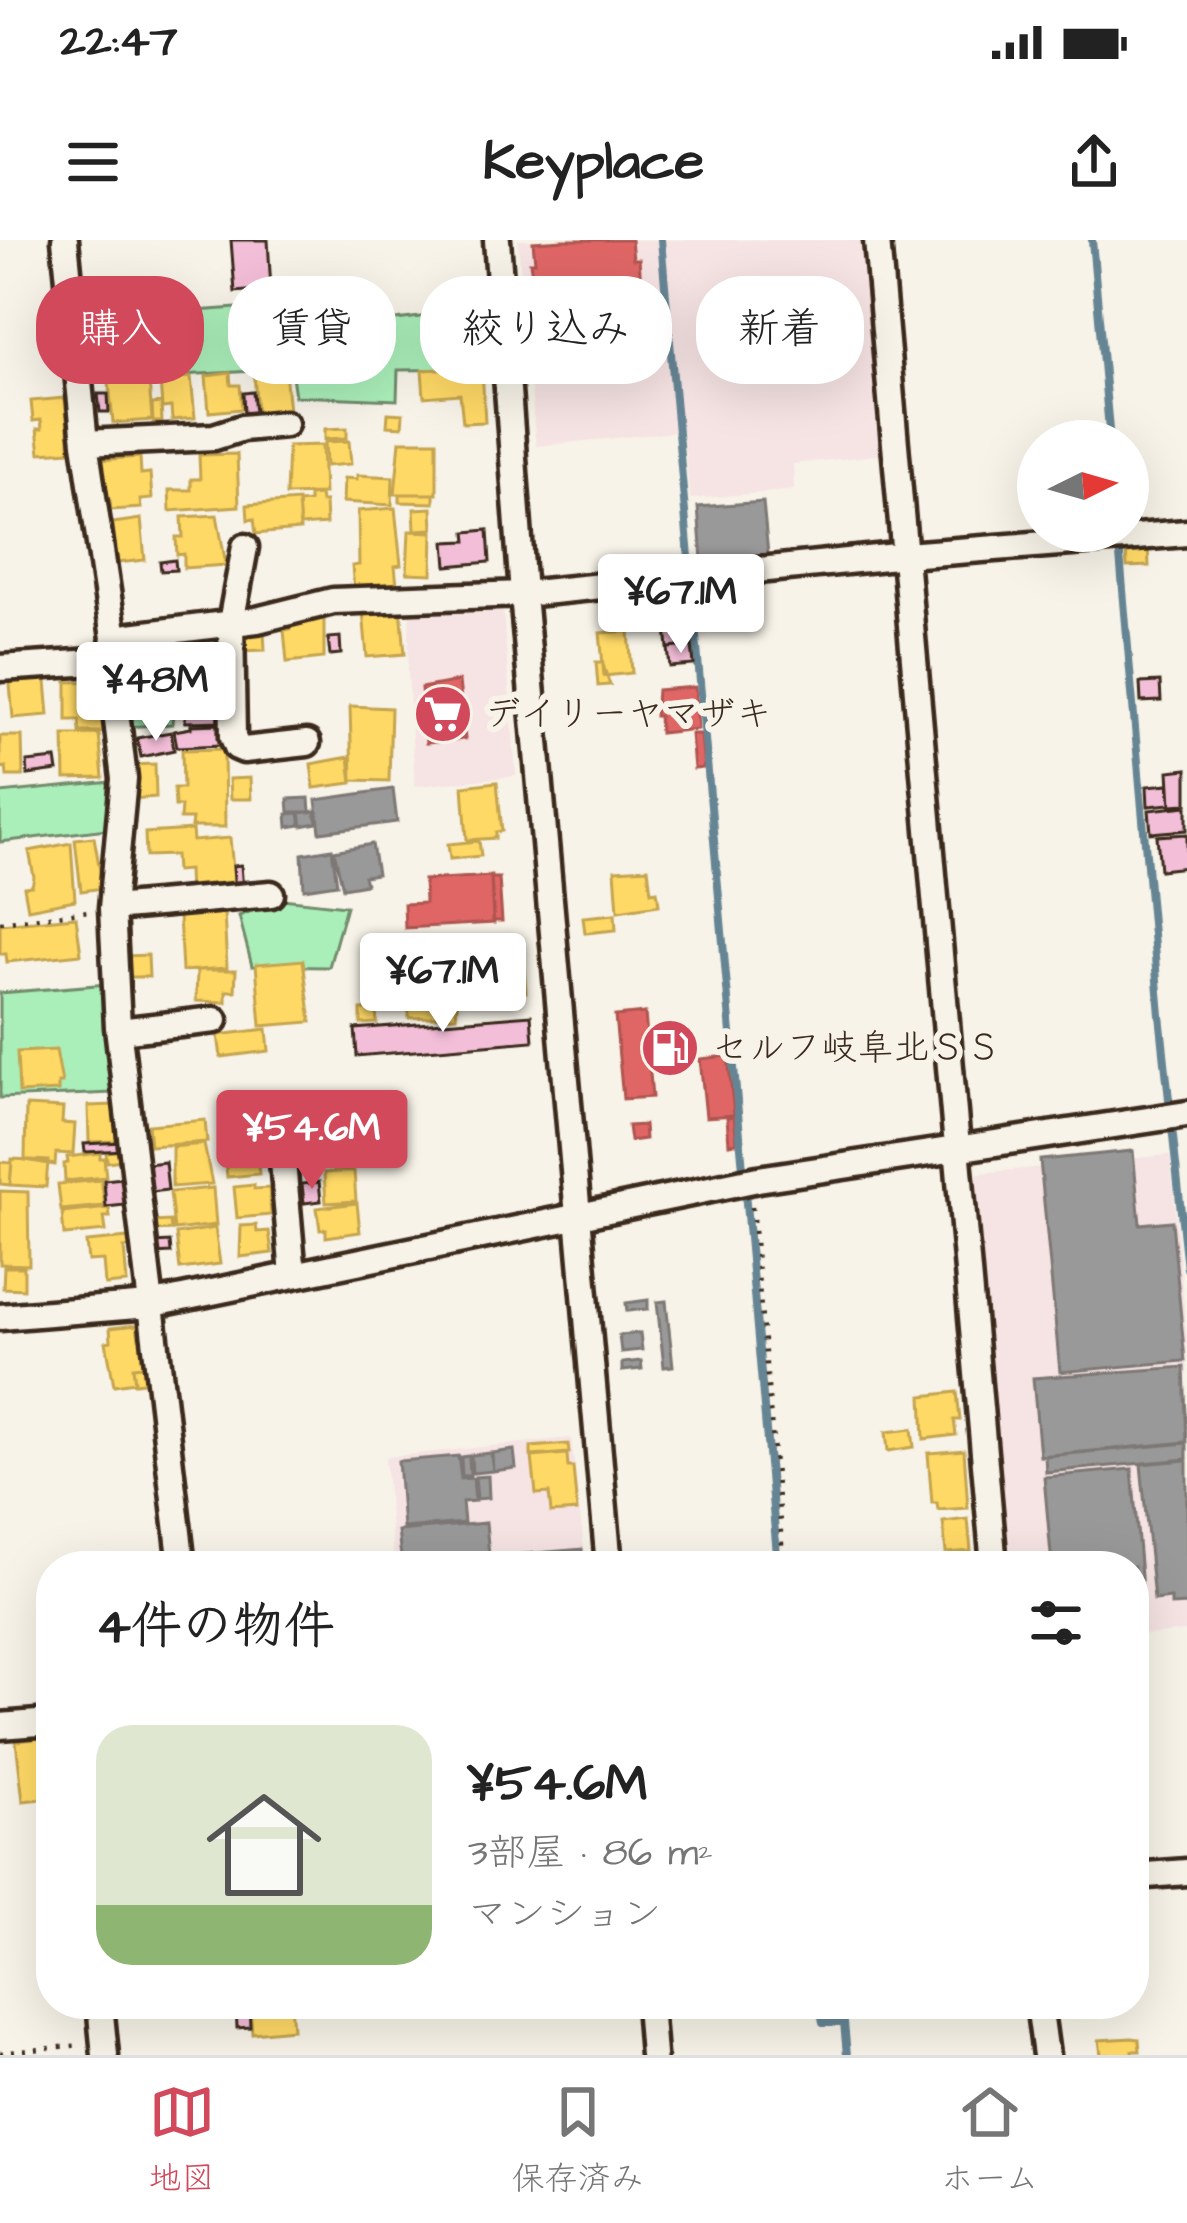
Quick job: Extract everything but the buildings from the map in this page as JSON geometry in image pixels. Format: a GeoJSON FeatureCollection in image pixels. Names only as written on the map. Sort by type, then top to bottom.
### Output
{"type":"FeatureCollection","features":[{"type":"Feature","properties":{"kind":"street"},"geometry":{"type":"LineString","coordinates":[[64,240],[124,779],[112,908],[119,1031],[180,1551]]}},
{"type":"Feature","properties":{"kind":"street"},"geometry":{"type":"LineString","coordinates":[[496,240],[608,1551]]}},
{"type":"Feature","properties":{"kind":"street"},"geometry":{"type":"LineString","coordinates":[[877,240],[993,1551]]}},
{"type":"Feature","properties":{"kind":"street"},"geometry":{"type":"LineString","coordinates":[[85,443],[214,437],[242,428],[285,424]]}},
{"type":"Feature","properties":{"kind":"street"},"geometry":{"type":"LineString","coordinates":[[0,668],[112,650],[334,602],[524,594],[906,555],[1187,533]]}},
{"type":"Feature","properties":{"kind":"street"},"geometry":{"type":"LineString","coordinates":[[245,547],[231,623],[233,737],[244,750],[307,743]]}},
{"type":"Feature","properties":{"kind":"street"},"geometry":{"type":"LineString","coordinates":[[112,908],[271,893]]}},
{"type":"Feature","properties":{"kind":"street"},"geometry":{"type":"LineString","coordinates":[[119,1031],[215,1020]]}},
{"type":"Feature","properties":{"kind":"street"},"geometry":{"type":"LineString","coordinates":[[0,1317],[149,1305],[749,1181],[1187,1114]]}},
{"type":"Feature","properties":{"kind":"street"},"geometry":{"type":"LineString","coordinates":[[282,1150],[293,1275]]}},
{"type":"Feature","properties":{"kind":"street"},"geometry":{"type":"LineString","coordinates":[[0,1726],[36,1723]]}},
{"type":"Feature","properties":{"kind":"street"},"geometry":{"type":"LineString","coordinates":[[1149,1875],[1187,1872]]}},
{"type":"Feature","properties":{"kind":"street"},"geometry":{"type":"LineString","coordinates":[[102,2019],[105,2049]]}},
{"type":"Feature","properties":{"kind":"street"},"geometry":{"type":"LineString","coordinates":[[650,2019],[653,2055]]}},
{"type":"Feature","properties":{"kind":"street"},"geometry":{"type":"LineString","coordinates":[[1041,2019],[1046,2055]]}},
{"type":"Feature","properties":{"kind":"path"},"geometry":{"type":"LineString","coordinates":[[0,922],[112,908]]}},
{"type":"Feature","properties":{"kind":"path"},"geometry":{"type":"LineString","coordinates":[[749,1181],[783,1551]]}},
{"type":"Feature","properties":{"kind":"path"},"geometry":{"type":"LineString","coordinates":[[0,2053],[105,2049]]}},
{"type":"Feature","properties":{"kind":"shaded area"},"geometry":{"type":"Polygon","coordinates":[[[518,240],[866,240],[885,454],[793,464],[794,490],[690,499],[683,431],[536,446],[531,384],[672,384],[672,276],[521,276],[518,240]]]}},
{"type":"Feature","properties":{"kind":"shaded area"},"geometry":{"type":"Polygon","coordinates":[[[490,605],[503,611],[516,776],[415,786],[408,671],[410,607],[490,605]]]}},
{"type":"Feature","properties":{"kind":"shaded area"},"geometry":{"type":"Polygon","coordinates":[[[1170,1155],[1187,1340],[1187,1631],[1149,1635],[1149,1551],[1008,1551],[972,1174],[1170,1155]]]}},
{"type":"Feature","properties":{"kind":"shaded area"},"geometry":{"type":"Polygon","coordinates":[[[571,1438],[584,1551],[393,1551],[385,1457],[571,1438]]]}},
{"type":"Feature","properties":{"kind":"green space"},"geometry":{"type":"Polygon","coordinates":[[[228,309],[228,372],[204,374],[204,310],[228,309]]]}},
{"type":"Feature","properties":{"kind":"green space"},"geometry":{"type":"Polygon","coordinates":[[[420,317],[420,370],[398,370],[397,400],[295,396],[293,384],[396,384],[396,320],[420,317]]]}},
{"type":"Feature","properties":{"kind":"green space"},"geometry":{"type":"Polygon","coordinates":[[[222,637],[224,671],[176,674],[172,724],[125,727],[120,667],[138,648],[222,637]]]}},
{"type":"Feature","properties":{"kind":"green space"},"geometry":{"type":"Polygon","coordinates":[[[112,782],[107,829],[0,842],[0,793],[112,782]]]}},
{"type":"Feature","properties":{"kind":"green space"},"geometry":{"type":"Polygon","coordinates":[[[282,899],[346,906],[329,967],[252,966],[239,916],[282,899]]]}},
{"type":"Feature","properties":{"kind":"green space"},"geometry":{"type":"Polygon","coordinates":[[[109,984],[112,1093],[0,1098],[0,993],[109,984]]]}},
{"type":"Feature","properties":{"kind":"waterway"},"geometry":{"type":"LineString","coordinates":[[661,240],[777,1551]]}},
{"type":"Feature","properties":{"kind":"waterway"},"geometry":{"type":"LineString","coordinates":[[1092,240],[1108,420]]}},
{"type":"Feature","properties":{"kind":"waterway"},"geometry":{"type":"LineString","coordinates":[[1120,552],[1187,1268]]}},
{"type":"Feature","properties":{"kind":"waterway"},"geometry":{"type":"LineString","coordinates":[[822,2019],[823,2023],[844,2023],[847,2055]]}},
{"type":"Feature","properties":{"kind":"place","name":"デイリーヤマザキ"},"geometry":{"type":"Point","coordinates":[443,714]}},
{"type":"Feature","properties":{"kind":"place","name":"セルフ岐阜北ＳＳ"},"geometry":{"type":"Point","coordinates":[670,1048]}}]}
